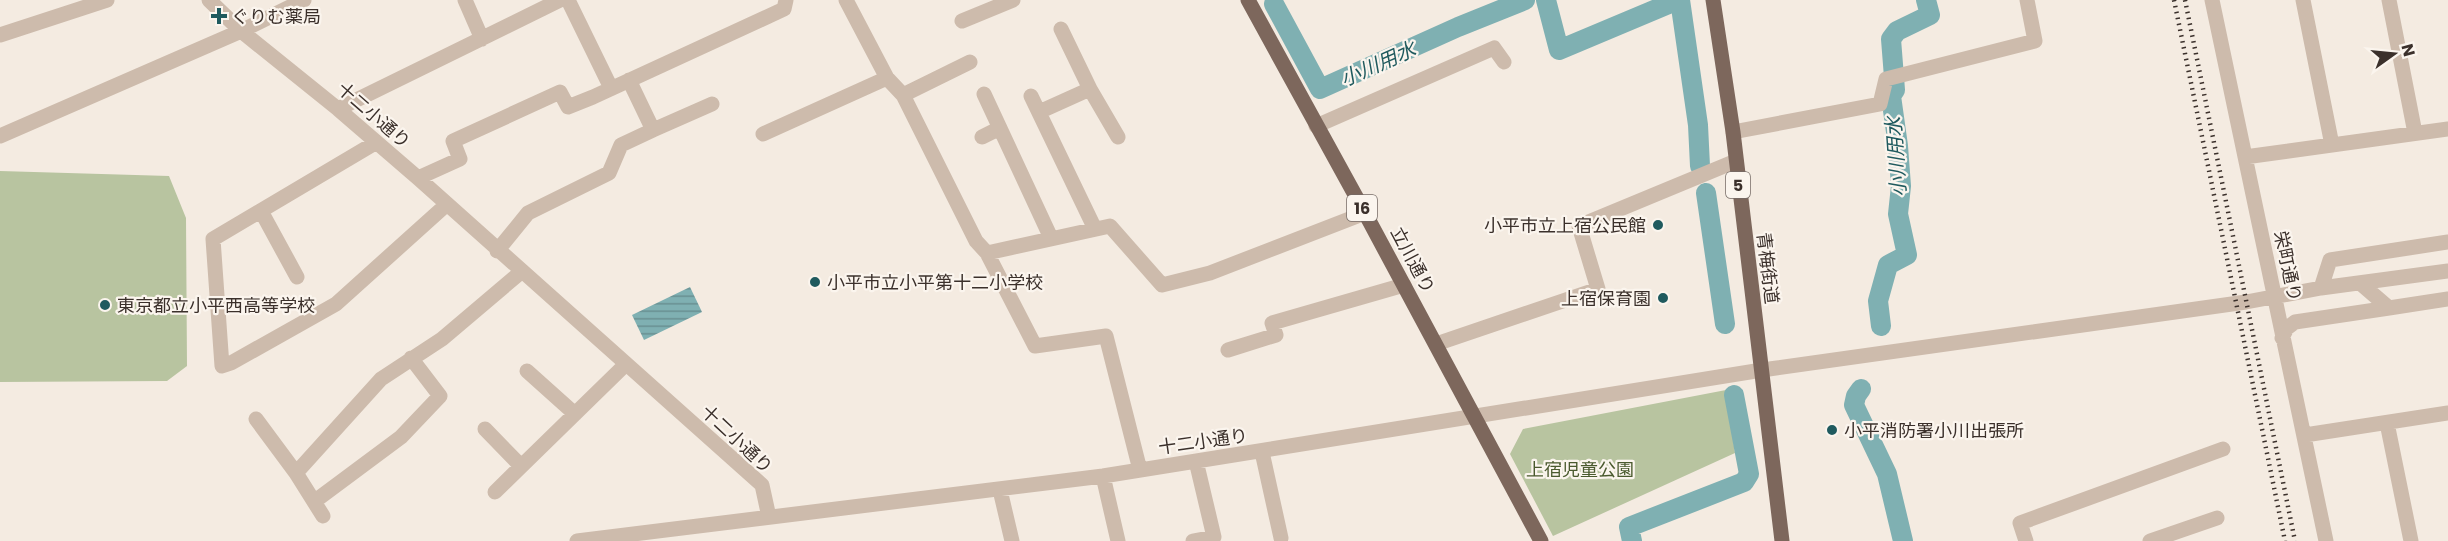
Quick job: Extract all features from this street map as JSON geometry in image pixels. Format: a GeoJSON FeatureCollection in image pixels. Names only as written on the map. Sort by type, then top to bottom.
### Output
{"type":"FeatureCollection","features":[{"type":"Feature","properties":{"kind":"main road","name":"立川通り"},"geometry":{"type":"LineString","coordinates":[[1248,0],[1541,541]]}},
{"type":"Feature","properties":{"kind":"main road","name":"青梅街道"},"geometry":{"type":"LineString","coordinates":[[1713,0],[1733,132],[1782,541]]}},
{"type":"Feature","properties":{"kind":"street"},"geometry":{"type":"LineString","coordinates":[[0,35],[106,0]]}},
{"type":"Feature","properties":{"kind":"street","name":"十二小通り"},"geometry":{"type":"LineString","coordinates":[[209,0],[241,31],[338,109],[418,178],[497,251],[762,485],[769,517],[1103,476],[1762,370],[2448,270]]}},
{"type":"Feature","properties":{"kind":"street"},"geometry":{"type":"LineString","coordinates":[[0,136],[241,31],[304,0]]}},
{"type":"Feature","properties":{"kind":"street"},"geometry":{"type":"LineString","coordinates":[[465,0],[482,39]]}},
{"type":"Feature","properties":{"kind":"street"},"geometry":{"type":"LineString","coordinates":[[338,109],[482,39],[542,4],[560,0]]}},
{"type":"Feature","properties":{"kind":"street"},"geometry":{"type":"LineString","coordinates":[[568,0],[611,88]]}},
{"type":"Feature","properties":{"kind":"street"},"geometry":{"type":"LineString","coordinates":[[418,178],[460,159],[453,141],[560,92],[568,107],[784,9],[786,0]]}},
{"type":"Feature","properties":{"kind":"street"},"geometry":{"type":"LineString","coordinates":[[846,0],[887,78],[903,94],[976,241],[987,253],[1035,346],[1106,336],[1140,470]]}},
{"type":"Feature","properties":{"kind":"street"},"geometry":{"type":"LineString","coordinates":[[962,21],[1013,0]]}},
{"type":"Feature","properties":{"kind":"street"},"geometry":{"type":"LineString","coordinates":[[1733,132],[1880,104],[1886,79],[2035,41],[2027,0]]}},
{"type":"Feature","properties":{"kind":"street","name":"栄町通り"},"geometry":{"type":"LineString","coordinates":[[2212,0],[2326,541]]}},
{"type":"Feature","properties":{"kind":"street"},"geometry":{"type":"LineString","coordinates":[[2303,0],[2332,145]]}},
{"type":"Feature","properties":{"kind":"street"},"geometry":{"type":"LineString","coordinates":[[2389,0],[2415,133]]}},
{"type":"Feature","properties":{"kind":"street"},"geometry":{"type":"LineString","coordinates":[[1060,29],[1090,89],[1118,137]]}},
{"type":"Feature","properties":{"kind":"street"},"geometry":{"type":"LineString","coordinates":[[1316,126],[1494,48],[1504,62]]}},
{"type":"Feature","properties":{"kind":"street"},"geometry":{"type":"LineString","coordinates":[[903,94],[970,62]]}},
{"type":"Feature","properties":{"kind":"street"},"geometry":{"type":"LineString","coordinates":[[763,134],[887,78]]}},
{"type":"Feature","properties":{"kind":"street"},"geometry":{"type":"LineString","coordinates":[[629,80],[653,130]]}},
{"type":"Feature","properties":{"kind":"street"},"geometry":{"type":"LineString","coordinates":[[1039,112],[1090,89]]}},
{"type":"Feature","properties":{"kind":"street"},"geometry":{"type":"LineString","coordinates":[[984,94],[1051,238]]}},
{"type":"Feature","properties":{"kind":"street"},"geometry":{"type":"LineString","coordinates":[[1031,96],[1095,229]]}},
{"type":"Feature","properties":{"kind":"street"},"geometry":{"type":"LineString","coordinates":[[497,251],[528,213],[609,173],[621,145],[712,104]]}},
{"type":"Feature","properties":{"kind":"street"},"geometry":{"type":"LineString","coordinates":[[982,137],[1000,128]]}},
{"type":"Feature","properties":{"kind":"street"},"geometry":{"type":"LineString","coordinates":[[2245,157],[2448,129]]}},
{"type":"Feature","properties":{"kind":"street"},"geometry":{"type":"LineString","coordinates":[[375,143],[213,239],[222,366],[336,304],[446,205]]}},
{"type":"Feature","properties":{"kind":"street"},"geometry":{"type":"LineString","coordinates":[[1436,344],[1598,289],[1579,226],[1736,161]]}},
{"type":"Feature","properties":{"kind":"street"},"geometry":{"type":"LineString","coordinates":[[261,211],[297,277]]}},
{"type":"Feature","properties":{"kind":"street"},"geometry":{"type":"LineString","coordinates":[[987,253],[1110,226],[1162,285],[1303,246],[1365,213]]}},
{"type":"Feature","properties":{"kind":"street"},"geometry":{"type":"LineString","coordinates":[[2321,288],[2330,260],[2448,242]]}},
{"type":"Feature","properties":{"kind":"street"},"geometry":{"type":"LineString","coordinates":[[296,473],[381,379],[442,339],[521,272]]}},
{"type":"Feature","properties":{"kind":"street"},"geometry":{"type":"LineString","coordinates":[[2360,283],[2389,308]]}},
{"type":"Feature","properties":{"kind":"street"},"geometry":{"type":"LineString","coordinates":[[1228,350],[1276,335],[1272,323],[1404,285]]}},
{"type":"Feature","properties":{"kind":"street"},"geometry":{"type":"LineString","coordinates":[[2282,338],[2287,328],[2295,322],[2448,299]]}},
{"type":"Feature","properties":{"kind":"street"},"geometry":{"type":"LineString","coordinates":[[315,501],[401,437],[440,396],[411,358]]}},
{"type":"Feature","properties":{"kind":"street"},"geometry":{"type":"LineString","coordinates":[[495,492],[625,365]]}},
{"type":"Feature","properties":{"kind":"street"},"geometry":{"type":"LineString","coordinates":[[527,371],[575,414]]}},
{"type":"Feature","properties":{"kind":"street"},"geometry":{"type":"LineString","coordinates":[[2305,435],[2448,414]]}},
{"type":"Feature","properties":{"kind":"street"},"geometry":{"type":"LineString","coordinates":[[256,419],[296,473],[323,516]]}},
{"type":"Feature","properties":{"kind":"street"},"geometry":{"type":"LineString","coordinates":[[2387,423],[2411,541]]}},
{"type":"Feature","properties":{"kind":"street"},"geometry":{"type":"LineString","coordinates":[[485,429],[521,466]]}},
{"type":"Feature","properties":{"kind":"street"},"geometry":{"type":"LineString","coordinates":[[2026,541],[2020,523],[2223,449]]}},
{"type":"Feature","properties":{"kind":"street"},"geometry":{"type":"LineString","coordinates":[[1262,452],[1281,538]]}},
{"type":"Feature","properties":{"kind":"street"},"geometry":{"type":"LineString","coordinates":[[1193,541],[1214,537],[1196,461]]}},
{"type":"Feature","properties":{"kind":"street"},"geometry":{"type":"LineString","coordinates":[[1103,476],[1118,541]]}},
{"type":"Feature","properties":{"kind":"street"},"geometry":{"type":"LineString","coordinates":[[1000,490],[1012,541]]}},
{"type":"Feature","properties":{"kind":"street"},"geometry":{"type":"LineString","coordinates":[[578,541],[769,517]]}},
{"type":"Feature","properties":{"kind":"street"},"geometry":{"type":"LineString","coordinates":[[2150,541],[2217,518]]}},
{"type":"Feature","properties":{"kind":"green space"},"geometry":{"type":"Polygon","coordinates":[[[0,171],[169,176],[186,218],[187,366],[167,381],[0,382],[0,171]]]}},
{"type":"Feature","properties":{"kind":"green space","name":"上宿児童公園"},"geometry":{"type":"Polygon","coordinates":[[[1726,390],[1735,453],[1553,536],[1510,454],[1523,429],[1726,390]]]}},
{"type":"Feature","properties":{"kind":"water"},"geometry":{"type":"Polygon","coordinates":[[[690,287],[702,312],[644,340],[632,315],[690,287]]]}},
{"type":"Feature","properties":{"kind":"waterway","name":"小川用水"},"geometry":{"type":"LineString","coordinates":[[1274,4],[1320,89],[1458,27],[1525,0]]}},
{"type":"Feature","properties":{"kind":"waterway","name":"小川用水"},"geometry":{"type":"LineString","coordinates":[[1546,0],[1559,50],[1678,0]]}},
{"type":"Feature","properties":{"kind":"waterway","name":"小川用水"},"geometry":{"type":"LineString","coordinates":[[1680,0],[1698,125],[1700,166]]}},
{"type":"Feature","properties":{"kind":"waterway","name":"小川用水"},"geometry":{"type":"LineString","coordinates":[[1881,326],[1878,301],[1888,265],[1907,255],[1898,214],[1901,186],[1891,96],[1895,90],[1891,39],[1897,31],[1930,15],[1926,0]]}},
{"type":"Feature","properties":{"kind":"waterway","name":"小川用水"},"geometry":{"type":"LineString","coordinates":[[1706,193],[1725,324]]}},
{"type":"Feature","properties":{"kind":"waterway"},"geometry":{"type":"LineString","coordinates":[[1861,389],[1854,405],[1887,474],[1903,541]]}},
{"type":"Feature","properties":{"kind":"waterway","name":"小川用水"},"geometry":{"type":"LineString","coordinates":[[1632,541],[1629,527],[1744,482],[1749,474],[1734,395]]}},
{"type":"Feature","properties":{"kind":"railway"},"geometry":{"type":"LineString","coordinates":[[2174,0],[2285,541]]}},
{"type":"Feature","properties":{"kind":"railway"},"geometry":{"type":"LineString","coordinates":[[2185,0],[2295,541]]}},
{"type":"Feature","properties":{"kind":"place","name":"ぐりむ薬局"},"geometry":{"type":"Point","coordinates":[219,16]}},
{"type":"Feature","properties":{"kind":"place","name":"小平市立上宿公民館"},"geometry":{"type":"Point","coordinates":[1658,225]}},
{"type":"Feature","properties":{"kind":"place","name":"小平市立小平第十二小学校"},"geometry":{"type":"Point","coordinates":[815,282]}},
{"type":"Feature","properties":{"kind":"place","name":"上宿保育園"},"geometry":{"type":"Point","coordinates":[1663,298]}},
{"type":"Feature","properties":{"kind":"place","name":"東京都立小平西高等学校"},"geometry":{"type":"Point","coordinates":[105,305]}},
{"type":"Feature","properties":{"kind":"place","name":"小平消防署小川出張所"},"geometry":{"type":"Point","coordinates":[1832,430]}}]}
